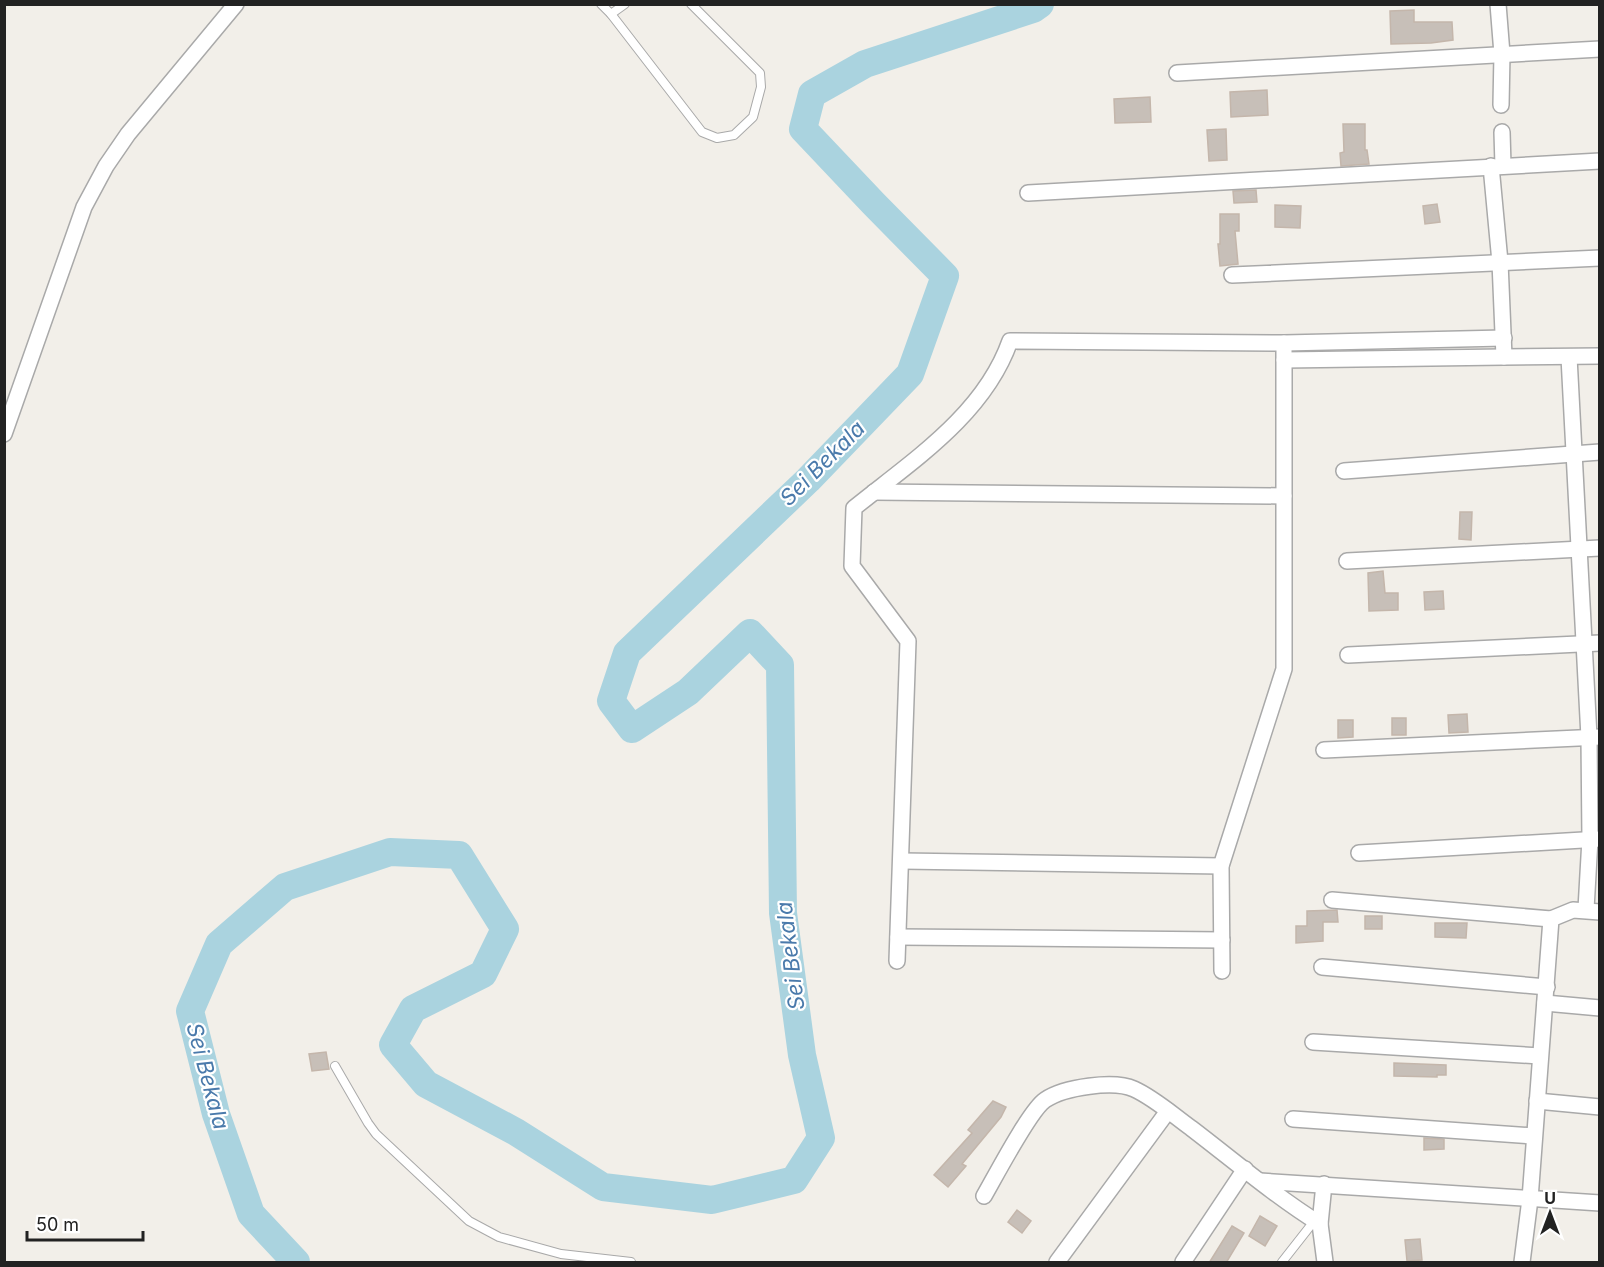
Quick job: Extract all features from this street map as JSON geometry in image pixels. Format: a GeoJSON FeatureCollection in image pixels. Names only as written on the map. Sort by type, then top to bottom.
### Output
{"type":"FeatureCollection","features":[{"type":"Feature","properties":{"kind":"street"},"geometry":{"type":"LineString","coordinates":[[4,434],[84,207],[128,134],[236,4]]}},
{"type":"Feature","properties":{"kind":"street"},"geometry":{"type":"LineString","coordinates":[[1498,4],[1502,54],[1501,105]]}},
{"type":"Feature","properties":{"kind":"street"},"geometry":{"type":"LineString","coordinates":[[1177,73],[1599,49]]}},
{"type":"Feature","properties":{"kind":"street"},"geometry":{"type":"LineString","coordinates":[[1502,132],[1497,166],[1504,357]]}},
{"type":"Feature","properties":{"kind":"street"},"geometry":{"type":"LineString","coordinates":[[1029,193],[1599,161]]}},
{"type":"Feature","properties":{"kind":"street"},"geometry":{"type":"LineString","coordinates":[[1232,275],[1599,258]]}},
{"type":"Feature","properties":{"kind":"street"},"geometry":{"type":"LineString","coordinates":[[897,961],[908,641],[852,566],[854,508],[955,426],[1004,360],[1010,341],[1284,343],[1504,338]]}},
{"type":"Feature","properties":{"kind":"street"},"geometry":{"type":"LineString","coordinates":[[1455,339],[1456,358]]}},
{"type":"Feature","properties":{"kind":"street"},"geometry":{"type":"LineString","coordinates":[[1222,971],[1221,866],[1284,669],[1284,343]]}},
{"type":"Feature","properties":{"kind":"street"},"geometry":{"type":"LineString","coordinates":[[1284,360],[1599,356]]}},
{"type":"Feature","properties":{"kind":"street"},"geometry":{"type":"LineString","coordinates":[[1332,900],[1551,919],[1573,910],[1593,910],[1595,839],[1592,644],[1580,548],[1569,357]]}},
{"type":"Feature","properties":{"kind":"street"},"geometry":{"type":"LineString","coordinates":[[1344,471],[1599,452]]}},
{"type":"Feature","properties":{"kind":"street"},"geometry":{"type":"LineString","coordinates":[[874,492],[1284,496]]}},
{"type":"Feature","properties":{"kind":"street"},"geometry":{"type":"LineString","coordinates":[[1347,561],[1599,548]]}},
{"type":"Feature","properties":{"kind":"street"},"geometry":{"type":"LineString","coordinates":[[1348,655],[1592,644]]}},
{"type":"Feature","properties":{"kind":"street"},"geometry":{"type":"LineString","coordinates":[[1324,750],[1594,737]]}},
{"type":"Feature","properties":{"kind":"street"},"geometry":{"type":"LineString","coordinates":[[1359,853],[1595,839]]}},
{"type":"Feature","properties":{"kind":"street"},"geometry":{"type":"LineString","coordinates":[[902,861],[1221,866]]}},
{"type":"Feature","properties":{"kind":"street"},"geometry":{"type":"LineString","coordinates":[[1522,1263],[1530,1199],[1551,919]]}},
{"type":"Feature","properties":{"kind":"street"},"geometry":{"type":"LineString","coordinates":[[898,937],[1222,940]]}},
{"type":"Feature","properties":{"kind":"street"},"geometry":{"type":"LineString","coordinates":[[1322,967],[1547,987]]}},
{"type":"Feature","properties":{"kind":"street"},"geometry":{"type":"LineString","coordinates":[[1545,1003],[1599,1008]]}},
{"type":"Feature","properties":{"kind":"street"},"geometry":{"type":"LineString","coordinates":[[1313,1042],[1540,1056]]}},
{"type":"Feature","properties":{"kind":"street"},"geometry":{"type":"LineString","coordinates":[[984,1196],[1031,1116],[1044,1100],[1065,1092],[1104,1084],[1121,1085],[1135,1089],[1168,1111],[1317,1222]]}},
{"type":"Feature","properties":{"kind":"street"},"geometry":{"type":"LineString","coordinates":[[1537,1101],[1599,1107]]}},
{"type":"Feature","properties":{"kind":"street"},"geometry":{"type":"LineString","coordinates":[[1057,1263],[1168,1111]]}},
{"type":"Feature","properties":{"kind":"street"},"geometry":{"type":"LineString","coordinates":[[1293,1119],[1533,1136]]}},
{"type":"Feature","properties":{"kind":"street"},"geometry":{"type":"LineString","coordinates":[[1183,1263],[1245,1169]]}},
{"type":"Feature","properties":{"kind":"street"},"geometry":{"type":"LineString","coordinates":[[1260,1180],[1599,1203]]}},
{"type":"Feature","properties":{"kind":"street"},"geometry":{"type":"LineString","coordinates":[[1324,1184],[1317,1222],[1325,1263]]}},
{"type":"Feature","properties":{"kind":"lane"},"geometry":{"type":"LineString","coordinates":[[601,4],[702,132],[717,138],[734,135],[753,117],[761,87],[760,73],[691,4]]}},
{"type":"Feature","properties":{"kind":"lane"},"geometry":{"type":"LineString","coordinates":[[611,14],[625,4]]}},
{"type":"Feature","properties":{"kind":"lane"},"geometry":{"type":"LineString","coordinates":[[335,1066],[376,1134],[469,1221],[499,1237],[561,1254],[631,1263]]}},
{"type":"Feature","properties":{"kind":"lane"},"geometry":{"type":"LineString","coordinates":[[1282,1263],[1317,1222]]}},
{"type":"Feature","properties":{"kind":"building"},"geometry":{"type":"Polygon","coordinates":[[[1414,10],[1414,22],[1452,22],[1453,40],[1391,44],[1390,11],[1414,10]]]}},
{"type":"Feature","properties":{"kind":"building"},"geometry":{"type":"Polygon","coordinates":[[[1267,90],[1268,115],[1231,117],[1230,92],[1267,90]]]}},
{"type":"Feature","properties":{"kind":"building"},"geometry":{"type":"Polygon","coordinates":[[[1150,97],[1151,122],[1115,123],[1114,99],[1150,97]]]}},
{"type":"Feature","properties":{"kind":"building"},"geometry":{"type":"Polygon","coordinates":[[[1343,124],[1365,124],[1365,150],[1367,150],[1369,164],[1341,166],[1340,153],[1344,152],[1343,124]]]}},
{"type":"Feature","properties":{"kind":"building"},"geometry":{"type":"Polygon","coordinates":[[[1226,129],[1227,160],[1209,161],[1207,130],[1226,129]]]}},
{"type":"Feature","properties":{"kind":"building"},"geometry":{"type":"Polygon","coordinates":[[[1256,190],[1257,202],[1234,203],[1233,191],[1256,190]]]}},
{"type":"Feature","properties":{"kind":"building"},"geometry":{"type":"Polygon","coordinates":[[[1437,204],[1440,222],[1425,224],[1423,206],[1437,204]]]}},
{"type":"Feature","properties":{"kind":"building"},"geometry":{"type":"Polygon","coordinates":[[[1275,205],[1301,206],[1300,228],[1275,227],[1275,205]]]}},
{"type":"Feature","properties":{"kind":"building"},"geometry":{"type":"Polygon","coordinates":[[[1220,214],[1239,214],[1239,231],[1235,231],[1238,264],[1220,266],[1218,244],[1220,244],[1220,214]]]}},
{"type":"Feature","properties":{"kind":"building"},"geometry":{"type":"Polygon","coordinates":[[[1460,512],[1472,512],[1471,540],[1459,539],[1460,512]]]}},
{"type":"Feature","properties":{"kind":"building"},"geometry":{"type":"Polygon","coordinates":[[[1383,571],[1385,593],[1398,593],[1398,610],[1369,611],[1368,573],[1383,571]]]}},
{"type":"Feature","properties":{"kind":"building"},"geometry":{"type":"Polygon","coordinates":[[[1443,591],[1444,609],[1425,610],[1424,592],[1443,591]]]}},
{"type":"Feature","properties":{"kind":"building"},"geometry":{"type":"Polygon","coordinates":[[[1467,714],[1468,732],[1449,733],[1448,715],[1467,714]]]}},
{"type":"Feature","properties":{"kind":"building"},"geometry":{"type":"Polygon","coordinates":[[[1392,718],[1406,718],[1406,735],[1392,735],[1392,718]]]}},
{"type":"Feature","properties":{"kind":"building"},"geometry":{"type":"Polygon","coordinates":[[[1338,720],[1353,720],[1353,737],[1338,738],[1338,720]]]}},
{"type":"Feature","properties":{"kind":"building"},"geometry":{"type":"Polygon","coordinates":[[[1337,910],[1338,922],[1323,922],[1323,941],[1296,943],[1296,926],[1307,926],[1307,911],[1337,910]]]}},
{"type":"Feature","properties":{"kind":"building"},"geometry":{"type":"Polygon","coordinates":[[[1365,916],[1382,916],[1382,929],[1365,929],[1365,916]]]}},
{"type":"Feature","properties":{"kind":"building"},"geometry":{"type":"Polygon","coordinates":[[[1435,923],[1467,923],[1466,938],[1435,937],[1435,923]]]}},
{"type":"Feature","properties":{"kind":"building"},"geometry":{"type":"Polygon","coordinates":[[[326,1052],[329,1069],[312,1071],[309,1054],[326,1052]]]}},
{"type":"Feature","properties":{"kind":"building"},"geometry":{"type":"Polygon","coordinates":[[[1394,1063],[1446,1065],[1446,1075],[1437,1075],[1437,1077],[1394,1076],[1394,1063]]]}},
{"type":"Feature","properties":{"kind":"building"},"geometry":{"type":"Polygon","coordinates":[[[993,1101],[1006,1107],[1001,1117],[962,1164],[966,1166],[948,1187],[934,1175],[972,1133],[968,1130],[993,1101]]]}},
{"type":"Feature","properties":{"kind":"building"},"geometry":{"type":"Polygon","coordinates":[[[1424,1138],[1444,1139],[1444,1149],[1424,1150],[1424,1138]]]}},
{"type":"Feature","properties":{"kind":"building"},"geometry":{"type":"Polygon","coordinates":[[[1017,1210],[1031,1221],[1022,1233],[1008,1222],[1017,1210]]]}},
{"type":"Feature","properties":{"kind":"building"},"geometry":{"type":"Polygon","coordinates":[[[1260,1216],[1277,1226],[1265,1246],[1249,1236],[1260,1216]]]}},
{"type":"Feature","properties":{"kind":"building"},"geometry":{"type":"Polygon","coordinates":[[[1232,1226],[1244,1233],[1226,1263],[1209,1263],[1232,1226]]]}},
{"type":"Feature","properties":{"kind":"building"},"geometry":{"type":"Polygon","coordinates":[[[1420,1239],[1422,1260],[1407,1261],[1405,1240],[1420,1239]]]}},
{"type":"Feature","properties":{"kind":"waterway","name":"Sei Bekala"},"geometry":{"type":"LineString","coordinates":[[296,1262],[251,1214],[216,1114],[190,1011],[219,944],[285,887],[390,852],[459,855],[505,929],[483,974],[413,1009],[393,1045],[426,1084],[516,1132],[603,1187],[712,1200],[794,1180],[821,1138],[802,1055],[783,913],[780,665],[750,633],[688,692],[632,729],[611,701],[627,653],[808,480],[910,374],[945,276],[803,129],[812,94],[865,64],[1033,9],[1040,4]]}}]}
